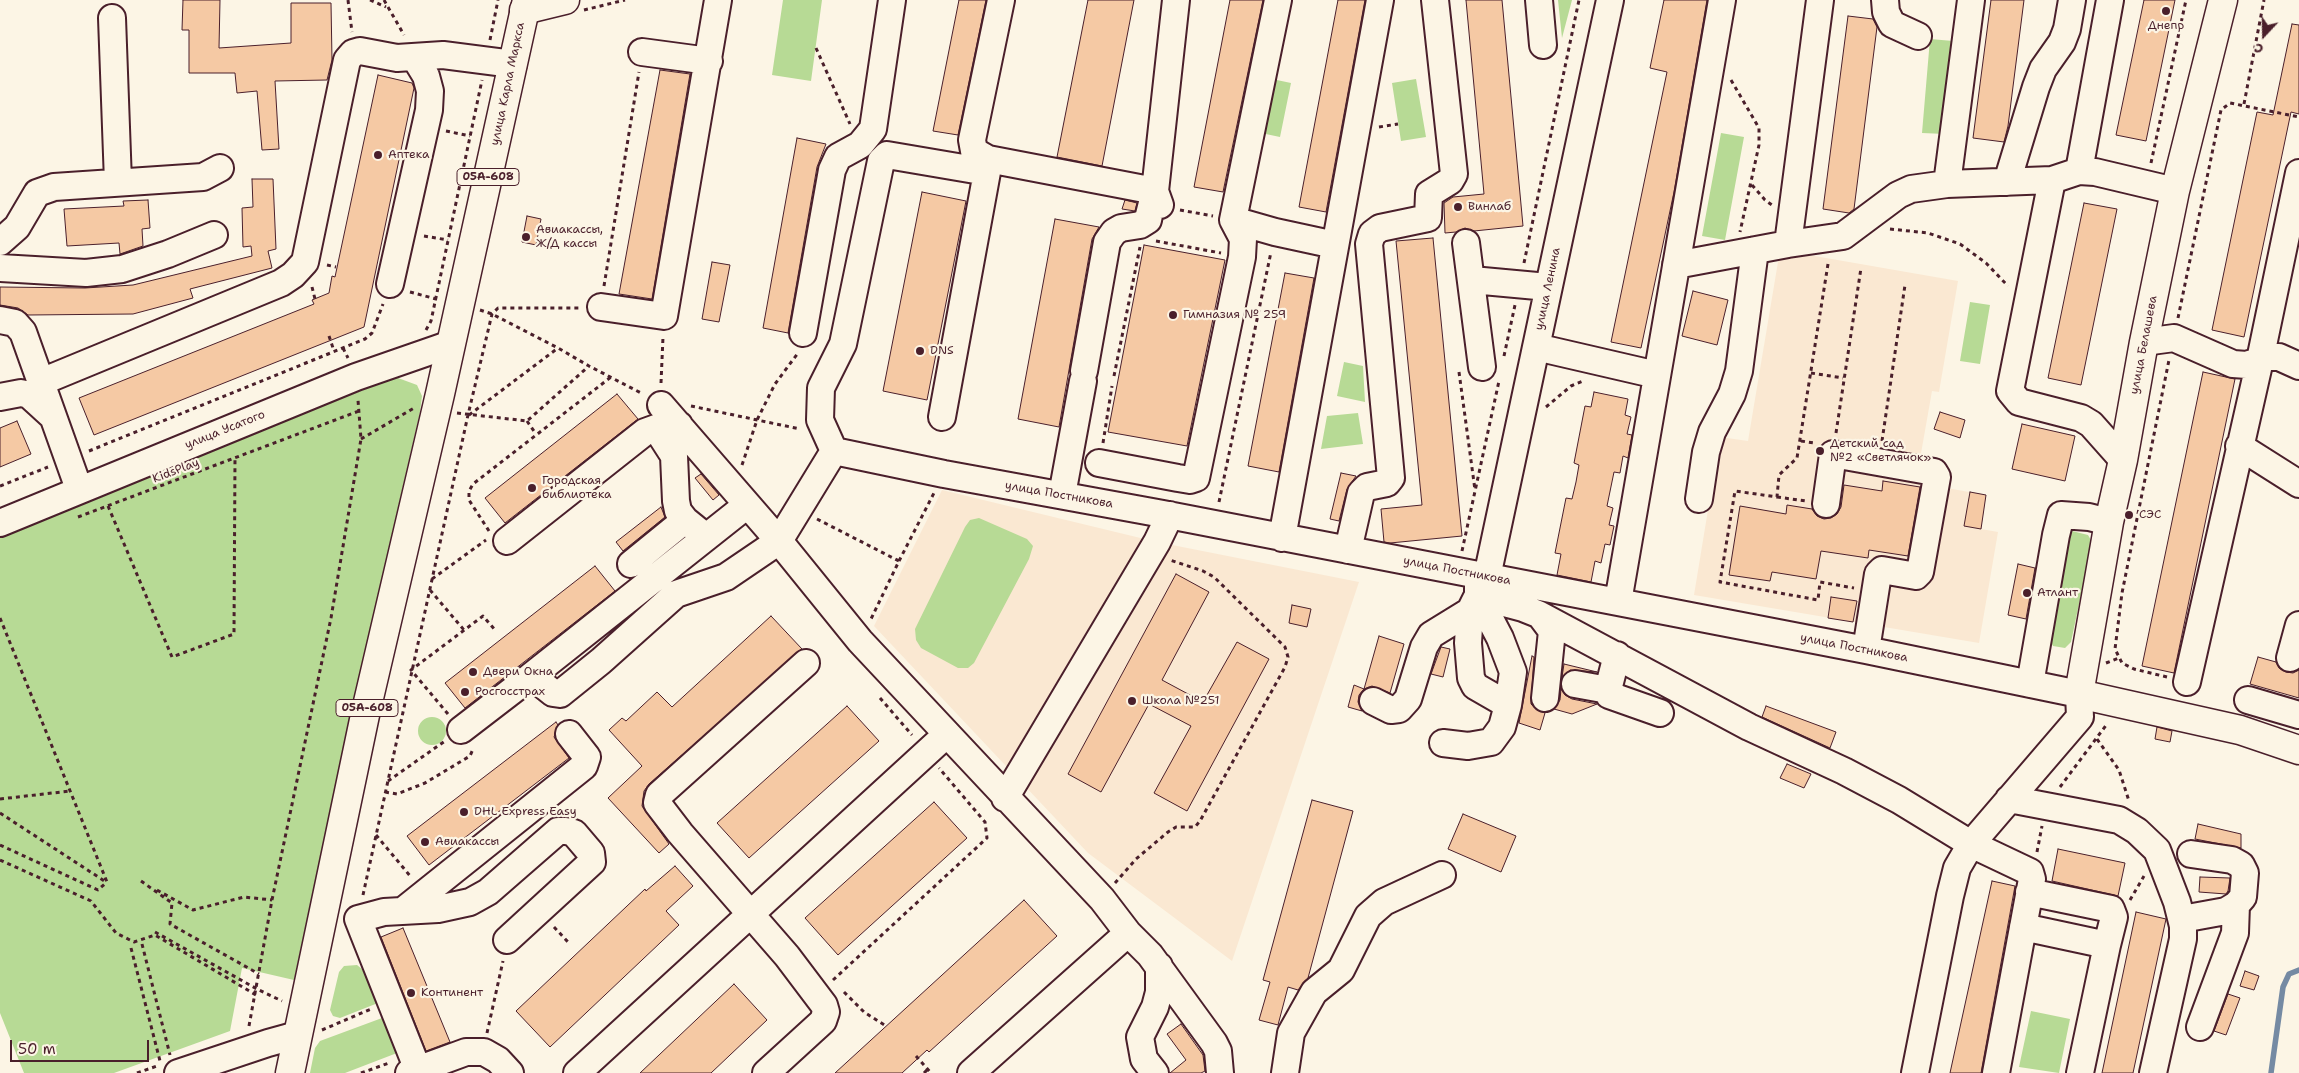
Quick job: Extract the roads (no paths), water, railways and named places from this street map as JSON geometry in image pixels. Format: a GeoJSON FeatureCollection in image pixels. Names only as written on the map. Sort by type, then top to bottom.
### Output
{"type":"FeatureCollection","features":[{"type":"Feature","properties":{"kind":"main road"},"geometry":{"type":"LineString","coordinates":[[526,5],[565,0]]}},
{"type":"Feature","properties":{"kind":"main road","name":"улица Белашева"},"geometry":{"type":"LineString","coordinates":[[2080,706],[2109,522],[2123,460],[2174,191],[2223,0]]}},
{"type":"Feature","properties":{"kind":"main road","name":"улица Карла Маркса"},"geometry":{"type":"LineString","coordinates":[[451,344],[526,5]]}},
{"type":"Feature","properties":{"kind":"main road","name":"05А-608"},"geometry":{"type":"LineString","coordinates":[[290,1073],[308,1034],[324,913],[363,725],[451,344]]}},
{"type":"Feature","properties":{"kind":"main road"},"geometry":{"type":"LineString","coordinates":[[2080,706],[2240,730],[2299,750]]}},
{"type":"Feature","properties":{"kind":"street"},"geometry":{"type":"LineString","coordinates":[[601,307],[664,316],[718,0]]}},
{"type":"Feature","properties":{"kind":"street"},"geometry":{"type":"LineString","coordinates":[[803,333],[832,170],[838,157],[860,145],[873,129],[892,0]]}},
{"type":"Feature","properties":{"kind":"street"},"geometry":{"type":"LineString","coordinates":[[942,417],[987,166],[974,150],[972,140],[1001,0]]}},
{"type":"Feature","properties":{"kind":"street"},"geometry":{"type":"LineString","coordinates":[[1062,495],[1107,242],[1114,232],[1121,228],[1140,225],[1148,220],[1158,198],[1176,0]]}},
{"type":"Feature","properties":{"kind":"street"},"geometry":{"type":"LineString","coordinates":[[1099,463],[1190,480],[1196,478],[1198,473],[1242,257],[1244,239],[1233,220],[1278,0]]}},
{"type":"Feature","properties":{"kind":"street"},"geometry":{"type":"LineString","coordinates":[[1282,538],[1380,0]]}},
{"type":"Feature","properties":{"kind":"street"},"geometry":{"type":"LineString","coordinates":[[1348,550],[1361,493],[1367,487],[1387,483],[1392,478],[1369,244],[1372,234],[1380,228],[1428,218],[1429,194],[1450,182],[1454,174],[1435,0]]}},
{"type":"Feature","properties":{"kind":"street"},"geometry":{"type":"LineString","coordinates":[[1539,0],[1543,45]]}},
{"type":"Feature","properties":{"kind":"street","name":"улица Ленина"},"geometry":{"type":"LineString","coordinates":[[1508,705],[1475,686],[1471,678],[1468,644],[1478,590],[1536,347],[1610,0]]}},
{"type":"Feature","properties":{"kind":"street"},"geometry":{"type":"LineString","coordinates":[[1618,602],[1722,0]]}},
{"type":"Feature","properties":{"kind":"street"},"geometry":{"type":"LineString","coordinates":[[1788,244],[1820,0]]}},
{"type":"Feature","properties":{"kind":"street"},"geometry":{"type":"LineString","coordinates":[[1886,0],[1886,12],[1892,24],[1918,36]]}},
{"type":"Feature","properties":{"kind":"street"},"geometry":{"type":"LineString","coordinates":[[1948,184],[1971,0]]}},
{"type":"Feature","properties":{"kind":"street"},"geometry":{"type":"LineString","coordinates":[[2007,182],[2043,69],[2062,42],[2067,29],[2072,0]]}},
{"type":"Feature","properties":{"kind":"street"},"geometry":{"type":"LineString","coordinates":[[2079,171],[2110,0]]}},
{"type":"Feature","properties":{"kind":"street"},"geometry":{"type":"LineString","coordinates":[[112,18],[118,182]]}},
{"type":"Feature","properties":{"kind":"street"},"geometry":{"type":"LineString","coordinates":[[41,382],[281,283],[293,275],[304,262],[347,60],[353,53],[360,51],[397,58],[443,55],[513,64]]}},
{"type":"Feature","properties":{"kind":"street"},"geometry":{"type":"LineString","coordinates":[[642,52],[709,61]]}},
{"type":"Feature","properties":{"kind":"street"},"geometry":{"type":"LineString","coordinates":[[390,284],[430,110],[428,84],[415,58]]}},
{"type":"Feature","properties":{"kind":"street"},"geometry":{"type":"LineString","coordinates":[[530,677],[554,694],[560,694],[601,661],[676,594],[726,577],[779,541],[834,451],[820,420],[821,388],[844,344],[881,161],[887,155],[987,166],[1158,198]]}},
{"type":"Feature","properties":{"kind":"street"},"geometry":{"type":"LineString","coordinates":[[0,242],[17,226],[37,193],[54,187],[202,177],[220,168]]}},
{"type":"Feature","properties":{"kind":"street"},"geometry":{"type":"LineString","coordinates":[[1676,265],[1788,244],[1843,236],[1898,196],[1911,189],[1948,184],[2052,180],[2079,171],[2095,172],[2174,191]]}},
{"type":"Feature","properties":{"kind":"street"},"geometry":{"type":"LineString","coordinates":[[2187,682],[2260,360],[2299,173]]}},
{"type":"Feature","properties":{"kind":"street"},"geometry":{"type":"LineString","coordinates":[[2052,180],[2010,391],[2019,402],[2081,418],[2091,424],[2123,460]]}},
{"type":"Feature","properties":{"kind":"street"},"geometry":{"type":"LineString","coordinates":[[1233,220],[1275,232],[1335,245]]}},
{"type":"Feature","properties":{"kind":"street"},"geometry":{"type":"LineString","coordinates":[[0,268],[86,273],[122,268],[168,254],[214,235]]}},
{"type":"Feature","properties":{"kind":"street"},"geometry":{"type":"LineString","coordinates":[[1466,243],[1482,367]]}},
{"type":"Feature","properties":{"kind":"street"},"geometry":{"type":"LineString","coordinates":[[1699,499],[1706,452],[1710,439],[1732,394],[1739,371],[1745,252]]}},
{"type":"Feature","properties":{"kind":"street"},"geometry":{"type":"LineString","coordinates":[[1472,280],[1548,287]]}},
{"type":"Feature","properties":{"kind":"street"},"geometry":{"type":"LineString","coordinates":[[0,320],[16,323],[23,332],[79,489]]}},
{"type":"Feature","properties":{"kind":"street"},"geometry":{"type":"LineString","coordinates":[[2144,342],[2174,338],[2233,364],[2247,365],[2269,357],[2279,357],[2299,366]]}},
{"type":"Feature","properties":{"kind":"street","name":"улица Усатого"},"geometry":{"type":"LineString","coordinates":[[0,523],[356,377],[451,344]]}},
{"type":"Feature","properties":{"kind":"street"},"geometry":{"type":"LineString","coordinates":[[1536,347],[1657,375]]}},
{"type":"Feature","properties":{"kind":"street"},"geometry":{"type":"LineString","coordinates":[[0,397],[22,393],[30,394],[53,417]]}},
{"type":"Feature","properties":{"kind":"street"},"geometry":{"type":"LineString","coordinates":[[666,419],[779,541],[860,642],[1102,899],[1128,933],[1159,966],[1214,1043],[1218,1051],[1220,1073]]}},
{"type":"Feature","properties":{"kind":"street"},"geometry":{"type":"LineString","coordinates":[[666,419],[674,456],[678,511],[685,520],[706,537]]}},
{"type":"Feature","properties":{"kind":"street"},"geometry":{"type":"LineString","coordinates":[[507,541],[645,432],[666,419]]}},
{"type":"Feature","properties":{"kind":"street"},"geometry":{"type":"LineString","coordinates":[[2239,446],[2299,484]]}},
{"type":"Feature","properties":{"kind":"street","name":"улица Постникова"},"geometry":{"type":"LineString","coordinates":[[834,451],[944,474],[1348,550],[1478,590],[1618,602],[1866,650],[2030,684],[2080,706]]}},
{"type":"Feature","properties":{"kind":"street"},"geometry":{"type":"LineString","coordinates":[[1826,504],[1834,454],[1934,472],[1937,477],[1920,572],[1916,576],[1882,570],[1878,574],[1866,650]]}},
{"type":"Feature","properties":{"kind":"street"},"geometry":{"type":"LineString","coordinates":[[1005,798],[1149,554],[1166,515],[1178,478]]}},
{"type":"Feature","properties":{"kind":"street"},"geometry":{"type":"LineString","coordinates":[[467,737],[530,677],[706,537],[740,497]]}},
{"type":"Feature","properties":{"kind":"street"},"geometry":{"type":"LineString","coordinates":[[2030,684],[2056,535],[2062,515],[2089,517],[2109,522]]}},
{"type":"Feature","properties":{"kind":"street"},"geometry":{"type":"LineString","coordinates":[[631,564],[685,520]]}},
{"type":"Feature","properties":{"kind":"street"},"geometry":{"type":"LineString","coordinates":[[1478,590],[1540,615],[1749,728],[1844,771],[1899,800],[1971,844],[2030,872],[2031,885],[1996,1073]]}},
{"type":"Feature","properties":{"kind":"street"},"geometry":{"type":"LineString","coordinates":[[1373,701],[1391,710],[1399,709],[1408,699],[1424,647],[1431,635],[1478,590]]}},
{"type":"Feature","properties":{"kind":"street"},"geometry":{"type":"LineString","coordinates":[[1443,743],[1468,746],[1491,742],[1502,727],[1508,705],[1513,672],[1478,590]]}},
{"type":"Feature","properties":{"kind":"street"},"geometry":{"type":"LineString","coordinates":[[1540,615],[1552,631],[1545,698]]}},
{"type":"Feature","properties":{"kind":"street"},"geometry":{"type":"LineString","coordinates":[[2290,658],[2299,625]]}},
{"type":"Feature","properties":{"kind":"street"},"geometry":{"type":"LineString","coordinates":[[1617,655],[1608,690],[1609,694],[1615,698],[1660,713]]}},
{"type":"Feature","properties":{"kind":"street"},"geometry":{"type":"LineString","coordinates":[[766,1073],[823,1021],[826,1012],[824,1005],[751,913],[657,803],[658,795],[806,663]]}},
{"type":"Feature","properties":{"kind":"street"},"geometry":{"type":"LineString","coordinates":[[1575,684],[1608,690]]}},
{"type":"Feature","properties":{"kind":"street"},"geometry":{"type":"LineString","coordinates":[[2248,700],[2299,715]]}},
{"type":"Feature","properties":{"kind":"street"},"geometry":{"type":"LineString","coordinates":[[1915,1073],[1957,868],[1971,844],[2009,799],[2080,706]]}},
{"type":"Feature","properties":{"kind":"street"},"geometry":{"type":"LineString","coordinates":[[404,910],[588,762],[588,757],[569,734]]}},
{"type":"Feature","properties":{"kind":"street"},"geometry":{"type":"LineString","coordinates":[[577,1073],[947,734]]}},
{"type":"Feature","properties":{"kind":"street"},"geometry":{"type":"LineString","coordinates":[[2009,799],[2119,820],[2137,831],[2157,850],[2182,919],[2183,939],[2153,1073]]}},
{"type":"Feature","properties":{"kind":"street"},"geometry":{"type":"LineString","coordinates":[[324,913],[358,919],[404,910],[438,909],[470,902],[488,892],[558,831],[574,833],[591,853],[592,862],[507,940]]}},
{"type":"Feature","properties":{"kind":"street"},"geometry":{"type":"LineString","coordinates":[[2182,919],[2226,911],[2236,905],[2243,897],[2245,873],[2241,865],[2232,860],[2190,854]]}},
{"type":"Feature","properties":{"kind":"street"},"geometry":{"type":"LineString","coordinates":[[1285,1073],[1291,1033],[1314,992],[1341,970],[1368,916],[1384,902],[1442,875]]}},
{"type":"Feature","properties":{"kind":"street"},"geometry":{"type":"LineString","coordinates":[[2031,885],[2111,909],[2114,917],[2080,1073]]}},
{"type":"Feature","properties":{"kind":"street"},"geometry":{"type":"LineString","coordinates":[[2200,1027],[2235,933],[2236,905]]}},
{"type":"Feature","properties":{"kind":"street"},"geometry":{"type":"LineString","coordinates":[[358,919],[408,1068],[466,1052],[484,1052],[498,1060],[510,1073]]}},
{"type":"Feature","properties":{"kind":"street"},"geometry":{"type":"LineString","coordinates":[[2023,927],[2107,945]]}},
{"type":"Feature","properties":{"kind":"street"},"geometry":{"type":"LineString","coordinates":[[972,1073],[1128,933]]}},
{"type":"Feature","properties":{"kind":"street"},"geometry":{"type":"LineString","coordinates":[[1154,1073],[1144,1059],[1140,1037],[1155,1007],[1159,992],[1159,966]]}},
{"type":"Feature","properties":{"kind":"street"},"geometry":{"type":"LineString","coordinates":[[170,1066],[244,1051],[308,1034]]}},
{"type":"Feature","properties":{"kind":"waterway"},"geometry":{"type":"LineString","coordinates":[[2271,1073],[2283,987],[2289,974],[2299,970]]}},
{"type":"Feature","properties":{"kind":"place","name":"Днепр"},"geometry":{"type":"Point","coordinates":[2166,11]}},
{"type":"Feature","properties":{"kind":"place","name":"Аптека"},"geometry":{"type":"Point","coordinates":[378,155]}},
{"type":"Feature","properties":{"kind":"place","name":"Винлаб"},"geometry":{"type":"Point","coordinates":[1458,207]}},
{"type":"Feature","properties":{"kind":"place","name":"Авиакассы, Ж/Д кассы"},"geometry":{"type":"Point","coordinates":[526,237]}},
{"type":"Feature","properties":{"kind":"place","name":"Гимназия № 259"},"geometry":{"type":"Point","coordinates":[1173,315]}},
{"type":"Feature","properties":{"kind":"place","name":"DNS"},"geometry":{"type":"Point","coordinates":[920,351]}},
{"type":"Feature","properties":{"kind":"place","name":"Детский сад №2 «Светлячок»"},"geometry":{"type":"Point","coordinates":[1820,451]}},
{"type":"Feature","properties":{"kind":"place","name":"Городская библиотека"},"geometry":{"type":"Point","coordinates":[532,488]}},
{"type":"Feature","properties":{"kind":"place","name":"СЭС"},"geometry":{"type":"Point","coordinates":[2129,515]}},
{"type":"Feature","properties":{"kind":"place","name":"Атлант"},"geometry":{"type":"Point","coordinates":[2027,593]}},
{"type":"Feature","properties":{"kind":"place","name":"Двери Окна"},"geometry":{"type":"Point","coordinates":[473,672]}},
{"type":"Feature","properties":{"kind":"place","name":"Росгосстрах"},"geometry":{"type":"Point","coordinates":[465,692]}},
{"type":"Feature","properties":{"kind":"place","name":"Школа №251"},"geometry":{"type":"Point","coordinates":[1132,701]}},
{"type":"Feature","properties":{"kind":"place","name":"DHL Express Easy"},"geometry":{"type":"Point","coordinates":[464,812]}},
{"type":"Feature","properties":{"kind":"place","name":"Авиакассы"},"geometry":{"type":"Point","coordinates":[425,842]}},
{"type":"Feature","properties":{"kind":"place","name":"Континент"},"geometry":{"type":"Point","coordinates":[411,993]}}]}
